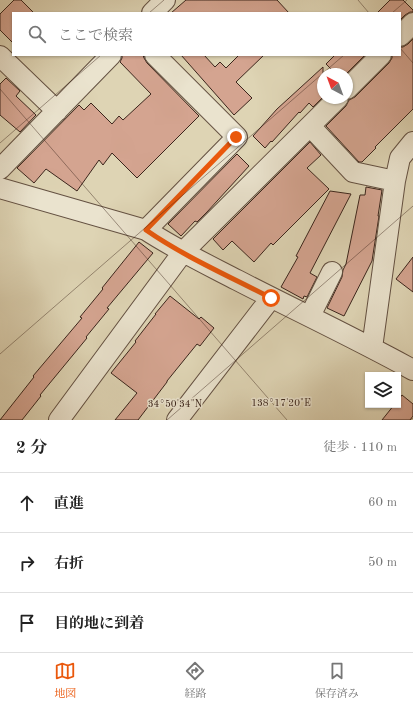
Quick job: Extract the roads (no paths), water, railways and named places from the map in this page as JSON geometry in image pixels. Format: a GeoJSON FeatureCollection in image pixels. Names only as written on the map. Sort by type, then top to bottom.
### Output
{"type":"FeatureCollection","features":[{"type":"Feature","properties":{"kind":"street"},"geometry":{"type":"LineString","coordinates":[[153,12],[165,0]]}},
{"type":"Feature","properties":{"kind":"street"},"geometry":{"type":"LineString","coordinates":[[401,35],[413,22]]}},
{"type":"Feature","properties":{"kind":"street"},"geometry":{"type":"LineString","coordinates":[[0,56],[57,111]]}},
{"type":"Feature","properties":{"kind":"street"},"geometry":{"type":"LineString","coordinates":[[0,169],[110,56]]}},
{"type":"Feature","properties":{"kind":"street"},"geometry":{"type":"LineString","coordinates":[[146,230],[236,137],[156,56]]}},
{"type":"Feature","properties":{"kind":"street"},"geometry":{"type":"LineString","coordinates":[[353,83],[379,56]]}},
{"type":"Feature","properties":{"kind":"street"},"geometry":{"type":"LineString","coordinates":[[59,420],[183,252],[332,104]]}},
{"type":"Feature","properties":{"kind":"street"},"geometry":{"type":"LineString","coordinates":[[310,126],[353,172],[395,181]]}},
{"type":"Feature","properties":{"kind":"street"},"geometry":{"type":"LineString","coordinates":[[372,348],[395,181],[400,158],[413,142]]}},
{"type":"Feature","properties":{"kind":"street"},"geometry":{"type":"LineString","coordinates":[[0,188],[146,230],[183,252],[413,370]]}},
{"type":"Feature","properties":{"kind":"street"},"geometry":{"type":"LineString","coordinates":[[310,316],[332,272]]}},
{"type":"Feature","properties":{"kind":"street"},"geometry":{"type":"LineString","coordinates":[[177,420],[271,298]]}}]}
